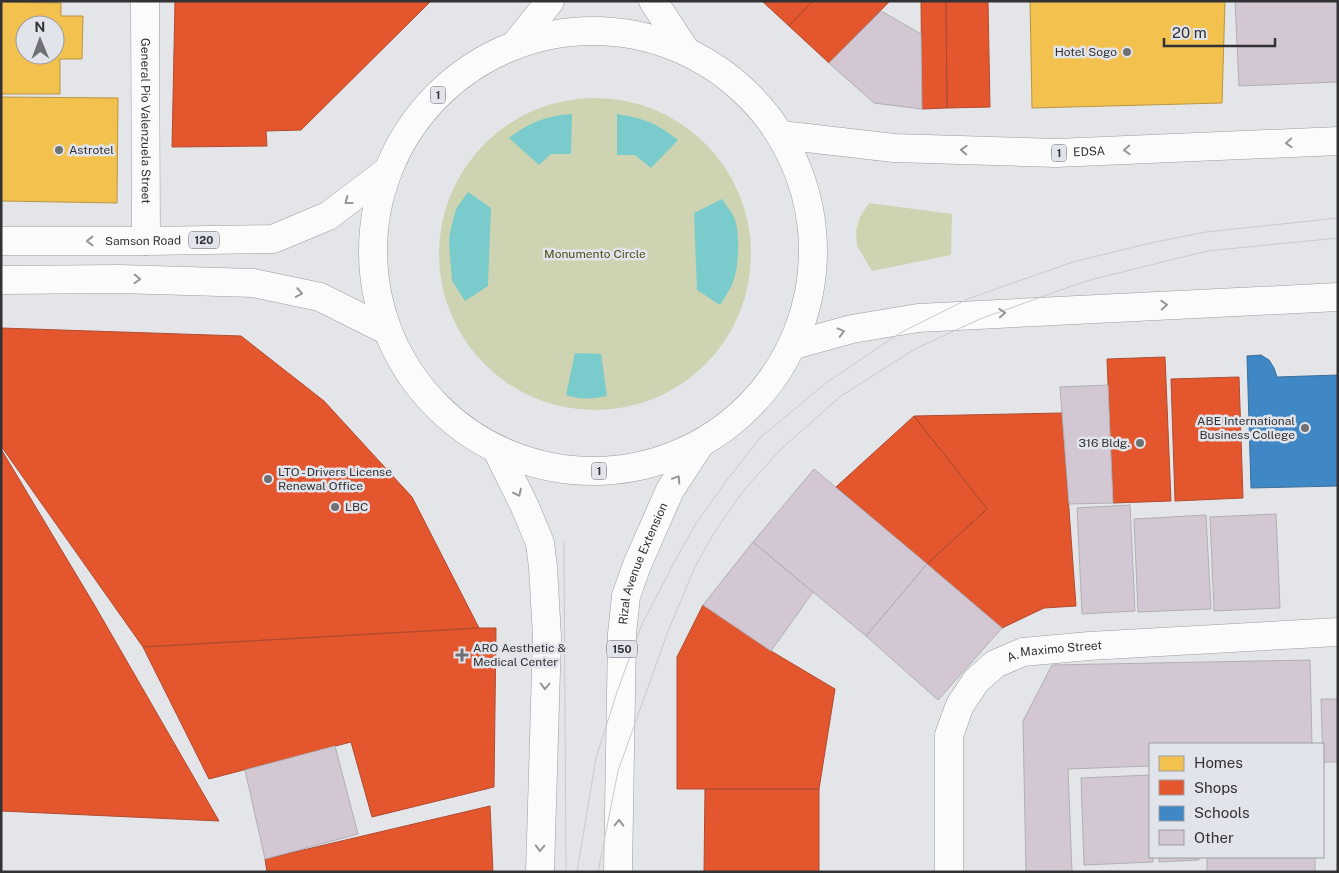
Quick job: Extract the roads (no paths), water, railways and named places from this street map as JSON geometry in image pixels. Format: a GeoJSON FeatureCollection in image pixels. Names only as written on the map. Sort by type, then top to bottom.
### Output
{"type":"FeatureCollection","features":[{"type":"Feature","properties":{"kind":"main road","name":"General Pio Valenzuela Street"},"geometry":{"type":"LineString","coordinates":[[145,1],[146,241]]}},
{"type":"Feature","properties":{"kind":"main road","name":"1"},"geometry":{"type":"LineString","coordinates":[[516,45],[550,1]]}},
{"type":"Feature","properties":{"kind":"main road","name":"1"},"geometry":{"type":"LineString","coordinates":[[653,1],[686,52]]}},
{"type":"Feature","properties":{"kind":"main road","name":"1"},"geometry":{"type":"LineString","coordinates":[[584,31],[619,33],[645,38],[686,52],[715,67],[740,86],[762,109],[782,135],[796,164],[808,199],[814,236],[814,273],[807,310],[794,345],[776,375],[754,402],[729,425],[700,444],[668,458],[634,468],[599,471],[556,468],[530,462],[497,450],[461,428],[430,400],[405,367],[386,330],[378,306],[372,257],[378,200],[386,172],[417,118],[437,95],[461,75],[487,58],[516,45],[549,35],[584,31]]}},
{"type":"Feature","properties":{"kind":"main road","name":"EDSA"},"geometry":{"type":"LineString","coordinates":[[782,135],[894,148],[1056,153],[1338,141]]}},
{"type":"Feature","properties":{"kind":"main road","name":"Samson Road"},"geometry":{"type":"LineString","coordinates":[[1,241],[273,239],[328,216],[386,172]]}},
{"type":"Feature","properties":{"kind":"main road"},"geometry":{"type":"LineString","coordinates":[[1,280],[120,279],[253,283],[320,297],[386,330]]}},
{"type":"Feature","properties":{"kind":"main road"},"geometry":{"type":"LineString","coordinates":[[794,345],[852,329],[918,318],[1338,297]]}},
{"type":"Feature","properties":{"kind":"main road","name":"Rizal Avenue Extension"},"geometry":{"type":"LineString","coordinates":[[618,872],[622,634],[626,596],[637,565],[670,490],[700,444]]}},
{"type":"Feature","properties":{"kind":"main road"},"geometry":{"type":"LineString","coordinates":[[497,450],[540,543],[543,567],[547,637],[540,872]]}},
{"type":"Feature","properties":{"kind":"main road","name":"A. Maximo Street"},"geometry":{"type":"LineString","coordinates":[[949,872],[949,735],[960,705],[976,681],[994,664],[1023,652],[1070,647],[1338,632]]}},
{"type":"Feature","properties":{"kind":"water"},"geometry":{"type":"Polygon","coordinates":[[[572,114],[571,154],[551,154],[539,165],[509,138],[539,121],[554,116],[572,114]]]}},
{"type":"Feature","properties":{"kind":"water"},"geometry":{"type":"Polygon","coordinates":[[[617,114],[650,122],[678,140],[651,168],[635,155],[617,155],[617,114]]]}},
{"type":"Feature","properties":{"kind":"water"},"geometry":{"type":"Polygon","coordinates":[[[468,192],[491,208],[488,286],[465,301],[452,281],[449,243],[456,209],[468,192]]]}},
{"type":"Feature","properties":{"kind":"water"},"geometry":{"type":"Polygon","coordinates":[[[722,199],[736,222],[738,250],[732,285],[720,305],[697,290],[694,213],[722,199]]]}},
{"type":"Feature","properties":{"kind":"water"},"geometry":{"type":"Polygon","coordinates":[[[575,353],[601,354],[607,396],[576,398],[566,395],[575,353]]]}},
{"type":"Feature","properties":{"kind":"tram line"},"geometry":{"type":"LineString","coordinates":[[577,872],[596,758],[618,689],[642,624],[695,525],[726,481],[761,437],[826,383],[900,333],[970,298],[1073,262],[1146,244],[1206,232],[1338,218]]}},
{"type":"Feature","properties":{"kind":"tram line"},"geometry":{"type":"LineString","coordinates":[[598,872],[618,771],[667,634],[695,567],[714,533],[743,491],[782,448],[841,396],[915,349],[980,319],[1086,281],[1207,251],[1338,238]]}},
{"type":"Feature","properties":{"kind":"tram line"},"geometry":{"type":"LineString","coordinates":[[564,542],[566,872]]}},
{"type":"Feature","properties":{"kind":"place","name":"Hotel Sogo"},"geometry":{"type":"Point","coordinates":[1127,52]}},
{"type":"Feature","properties":{"kind":"place","name":"Astrotel"},"geometry":{"type":"Point","coordinates":[59,150]}},
{"type":"Feature","properties":{"kind":"place","name":"ABE International Business College"},"geometry":{"type":"Point","coordinates":[1305,428]}},
{"type":"Feature","properties":{"kind":"place","name":"316 Bldg."},"geometry":{"type":"Point","coordinates":[1140,443]}},
{"type":"Feature","properties":{"kind":"place","name":"LTO - Drivers License Renewal Office"},"geometry":{"type":"Point","coordinates":[268,479]}},
{"type":"Feature","properties":{"kind":"place","name":"LBC"},"geometry":{"type":"Point","coordinates":[335,507]}},
{"type":"Feature","properties":{"kind":"place","name":"ARO Aesthetic & Medical Center"},"geometry":{"type":"Point","coordinates":[462,655]}},
{"type":"Feature","properties":{"kind":"park label","name":"Monumento Circle"},"geometry":{"type":"Point","coordinates":[595,254]}}]}
